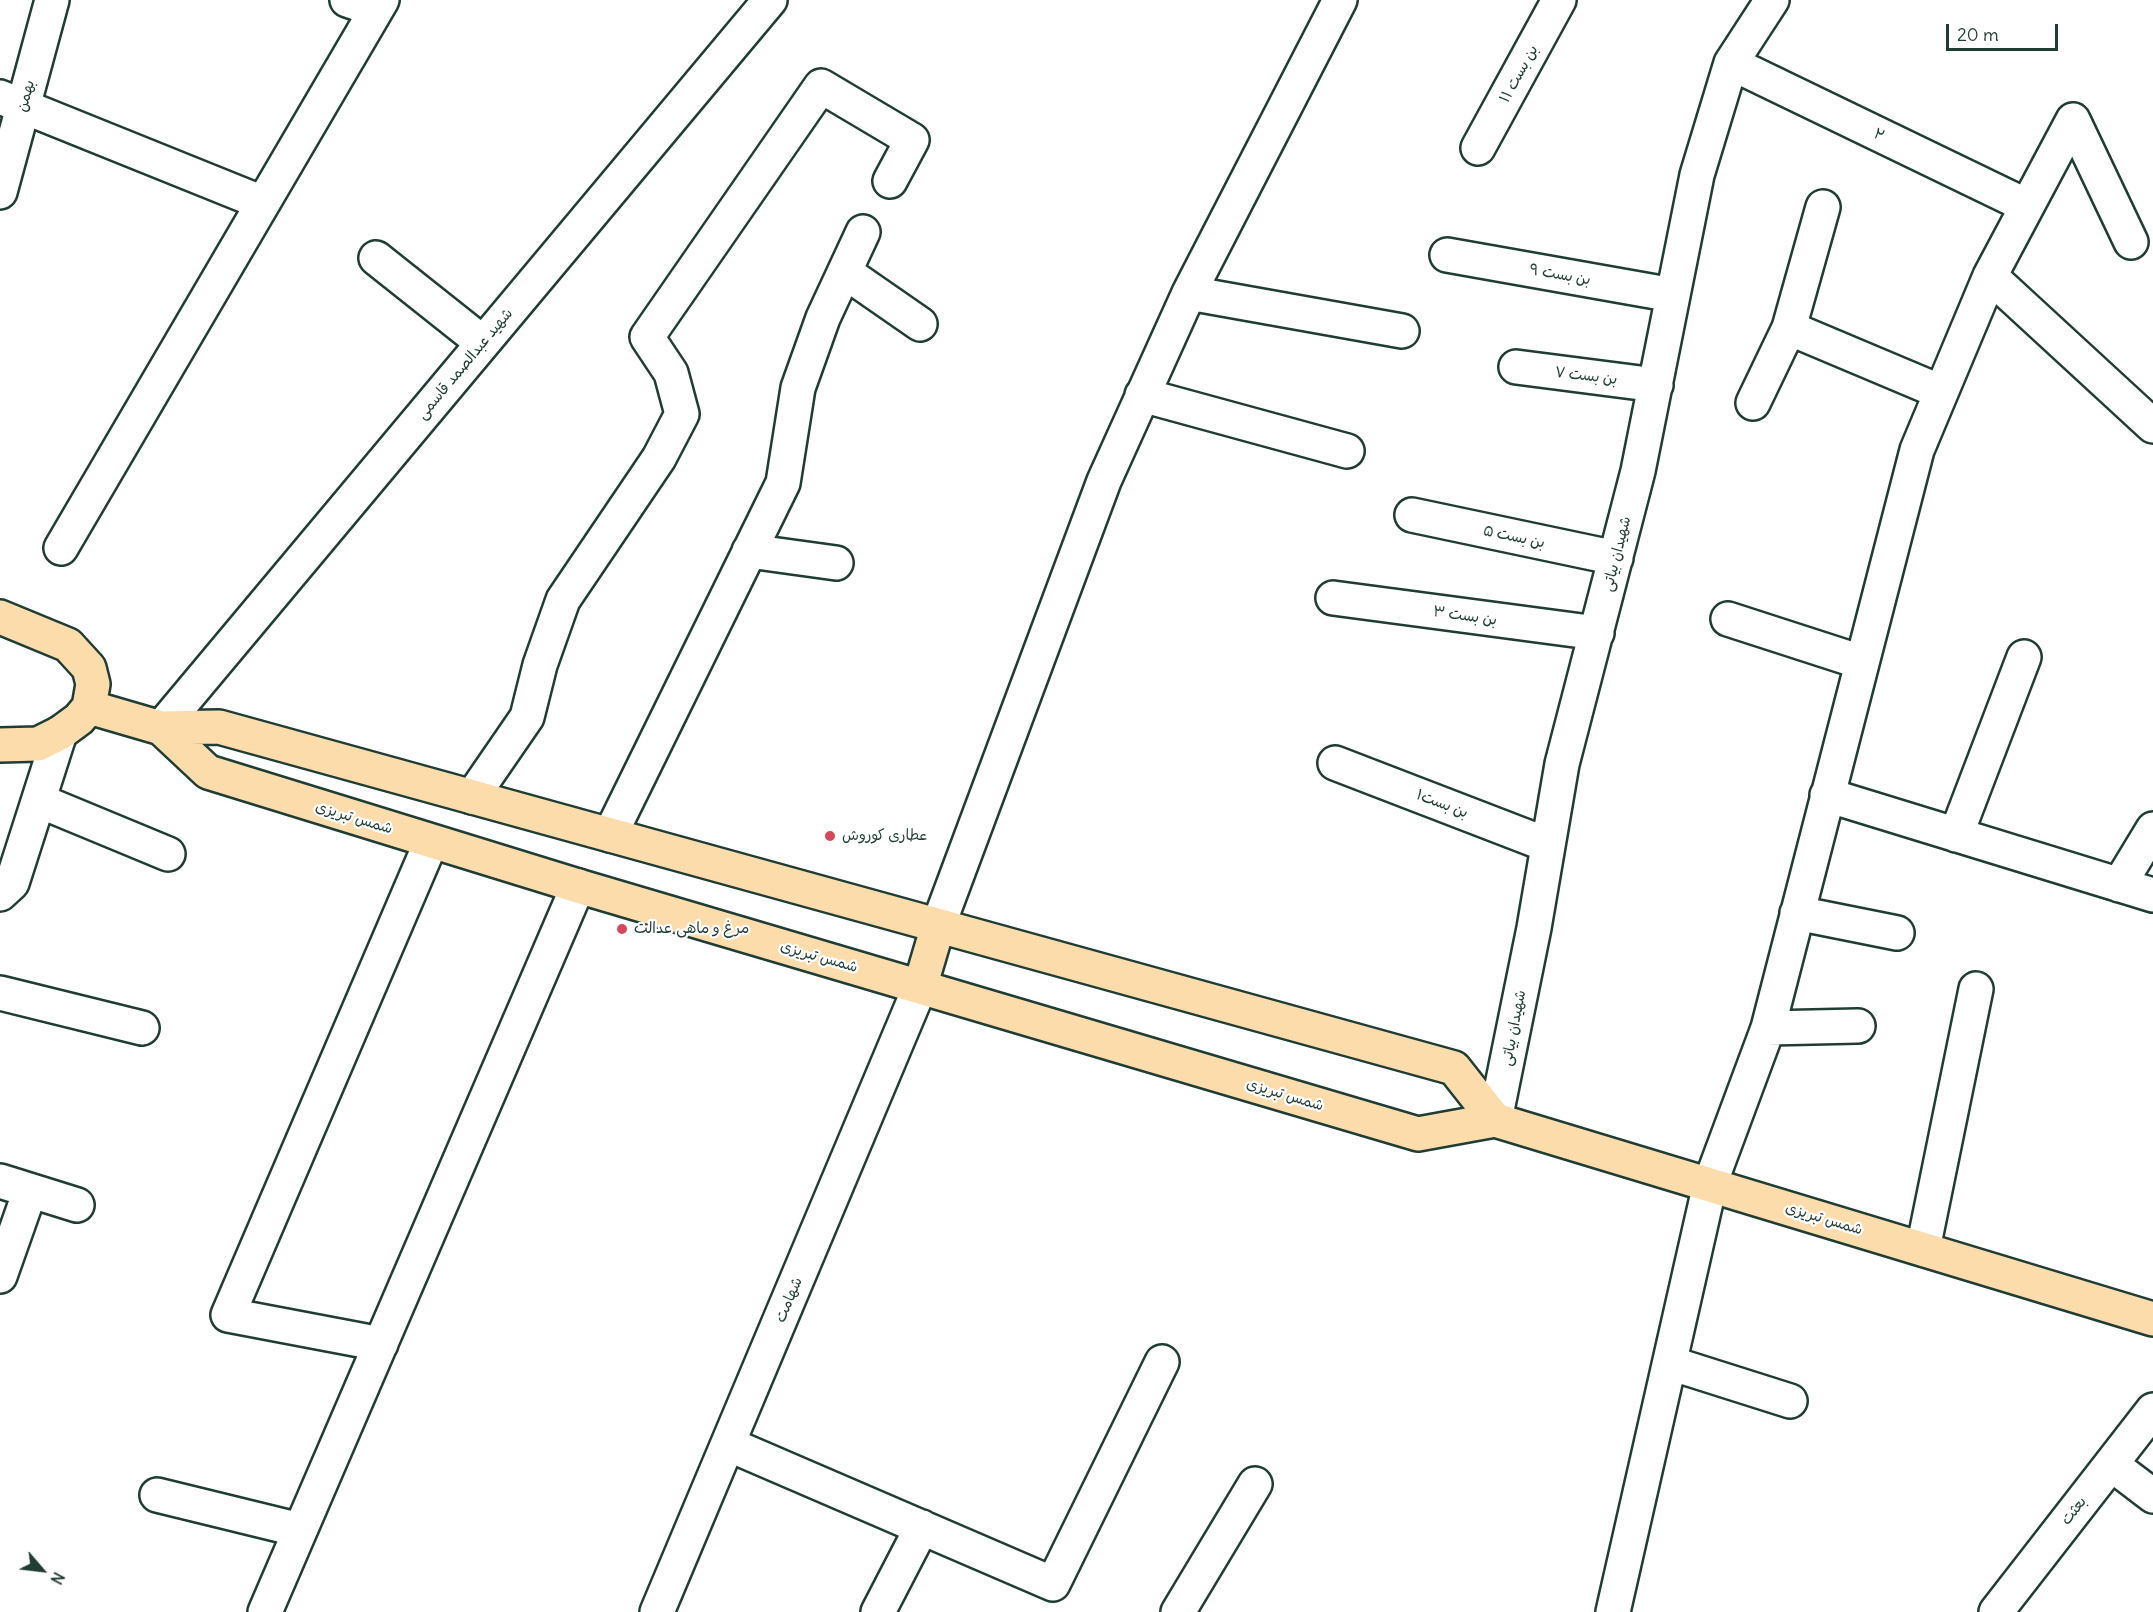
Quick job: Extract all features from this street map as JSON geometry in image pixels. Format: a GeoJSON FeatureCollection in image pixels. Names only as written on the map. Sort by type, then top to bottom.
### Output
{"type":"FeatureCollection","features":[{"type":"Feature","properties":{"kind":"main road"},"geometry":{"type":"LineString","coordinates":[[0,617],[68,645],[89,668],[93,684],[89,707],[79,719],[60,733],[38,744],[0,745]]}},
{"type":"Feature","properties":{"kind":"main road","name":"شمس تبریزی"},"geometry":{"type":"LineString","coordinates":[[89,707],[161,728],[219,727],[1454,1068],[1496,1120]]}},
{"type":"Feature","properties":{"kind":"main road","name":"شمس تبریزی"},"geometry":{"type":"LineString","coordinates":[[161,728],[207,772],[578,886],[1418,1134],[1496,1120],[2153,1319]]}},
{"type":"Feature","properties":{"kind":"main road"},"geometry":{"type":"LineString","coordinates":[[920,987],[938,926]]}},
{"type":"Feature","properties":{"kind":"street","name":"بهمن"},"geometry":{"type":"LineString","coordinates":[[0,192],[12,101],[52,0]]}},
{"type":"Feature","properties":{"kind":"street"},"geometry":{"type":"LineString","coordinates":[[938,926],[1104,481],[1189,292],[1340,0]]}},
{"type":"Feature","properties":{"kind":"street","name":"بن بست ۱۱"},"geometry":{"type":"LineString","coordinates":[[1478,148],[1559,0]]}},
{"type":"Feature","properties":{"kind":"street","name":"شهیدان بیاتی"},"geometry":{"type":"LineString","coordinates":[[1496,1120],[1562,764],[1638,471],[1697,175],[1731,63],[1772,0]]}},
{"type":"Feature","properties":{"kind":"street","name":"شهید عبدالصمد قاسمی"},"geometry":{"type":"LineString","coordinates":[[161,728],[768,1]]}},
{"type":"Feature","properties":{"kind":"street"},"geometry":{"type":"LineString","coordinates":[[62,548],[262,203],[368,3]]}},
{"type":"Feature","properties":{"kind":"street","name":"۲"},"geometry":{"type":"LineString","coordinates":[[1731,63],[2027,206]]}},
{"type":"Feature","properties":{"kind":"street"},"geometry":{"type":"LineString","coordinates":[[472,797],[527,717],[540,664],[563,600],[659,458],[682,414],[671,374],[647,337],[821,86],[912,140],[890,181]]}},
{"type":"Feature","properties":{"kind":"street"},"geometry":{"type":"LineString","coordinates":[[12,101],[262,203]]}},
{"type":"Feature","properties":{"kind":"street"},"geometry":{"type":"LineString","coordinates":[[1624,1608],[1670,1363],[1710,1185],[1768,1028],[1917,450],[1990,276],[2073,120],[2131,242]]}},
{"type":"Feature","properties":{"kind":"street"},"geometry":{"type":"LineString","coordinates":[[1753,403],[1789,328],[1823,207]]}},
{"type":"Feature","properties":{"kind":"street"},"geometry":{"type":"LineString","coordinates":[[610,835],[783,483],[798,388],[823,318],[863,232]]}},
{"type":"Feature","properties":{"kind":"street","name":"بن بست ۹"},"geometry":{"type":"LineString","coordinates":[[1447,255],[1673,295]]}},
{"type":"Feature","properties":{"kind":"street"},"geometry":{"type":"LineString","coordinates":[[376,258],[483,343]]}},
{"type":"Feature","properties":{"kind":"street"},"geometry":{"type":"LineString","coordinates":[[845,272],[920,324]]}},
{"type":"Feature","properties":{"kind":"street"},"geometry":{"type":"LineString","coordinates":[[1990,276],[2153,426]]}},
{"type":"Feature","properties":{"kind":"street"},"geometry":{"type":"LineString","coordinates":[[1189,292],[1402,331]]}},
{"type":"Feature","properties":{"kind":"street"},"geometry":{"type":"LineString","coordinates":[[1789,328],[1941,392]]}},
{"type":"Feature","properties":{"kind":"street","name":"بن بست ۷"},"geometry":{"type":"LineString","coordinates":[[1516,367],[1656,385]]}},
{"type":"Feature","properties":{"kind":"street"},"geometry":{"type":"LineString","coordinates":[[1142,395],[1347,451]]}},
{"type":"Feature","properties":{"kind":"street","name":"بن بست ۵"},"geometry":{"type":"LineString","coordinates":[[1412,515],[1616,558]]}},
{"type":"Feature","properties":{"kind":"street"},"geometry":{"type":"LineString","coordinates":[[749,551],[836,563]]}},
{"type":"Feature","properties":{"kind":"street","name":"بن بست ۳"},"geometry":{"type":"LineString","coordinates":[[1334,598],[1596,633]]}},
{"type":"Feature","properties":{"kind":"street"},"geometry":{"type":"LineString","coordinates":[[1728,619],[1861,662]]}},
{"type":"Feature","properties":{"kind":"street"},"geometry":{"type":"LineString","coordinates":[[1956,835],[2024,657]]}},
{"type":"Feature","properties":{"kind":"street"},"geometry":{"type":"LineString","coordinates":[[0,894],[12,883],[60,733]]}},
{"type":"Feature","properties":{"kind":"street","name":"بن بست۱"},"geometry":{"type":"LineString","coordinates":[[1335,763],[1548,844]]}},
{"type":"Feature","properties":{"kind":"street"},"geometry":{"type":"LineString","coordinates":[[1827,795],[2153,896]]}},
{"type":"Feature","properties":{"kind":"street"},"geometry":{"type":"LineString","coordinates":[[40,801],[168,854]]}},
{"type":"Feature","properties":{"kind":"street"},"geometry":{"type":"LineString","coordinates":[[2119,885],[2153,829]]}},
{"type":"Feature","properties":{"kind":"street"},"geometry":{"type":"LineString","coordinates":[[381,1344],[228,1315],[431,842]]}},
{"type":"Feature","properties":{"kind":"street"},"geometry":{"type":"LineString","coordinates":[[265,1612],[578,886]]}},
{"type":"Feature","properties":{"kind":"street"},"geometry":{"type":"LineString","coordinates":[[1797,913],[1897,933]]}},
{"type":"Feature","properties":{"kind":"street","name":"شهامت"},"geometry":{"type":"LineString","coordinates":[[657,1612],[920,987]]}},
{"type":"Feature","properties":{"kind":"street"},"geometry":{"type":"LineString","coordinates":[[1923,1249],[1976,989]]}},
{"type":"Feature","properties":{"kind":"street"},"geometry":{"type":"LineString","coordinates":[[0,993],[142,1028]]}},
{"type":"Feature","properties":{"kind":"street"},"geometry":{"type":"LineString","coordinates":[[1768,1028],[1858,1026]]}},
{"type":"Feature","properties":{"kind":"street"},"geometry":{"type":"LineString","coordinates":[[0,1276],[15,1186],[77,1205]]}},
{"type":"Feature","properties":{"kind":"street"},"geometry":{"type":"LineString","coordinates":[[728,1444],[1053,1584],[1162,1362]]}},
{"type":"Feature","properties":{"kind":"street"},"geometry":{"type":"LineString","coordinates":[[1670,1363],[1790,1401]]}},
{"type":"Feature","properties":{"kind":"street","name":"بعثت"},"geometry":{"type":"LineString","coordinates":[[1996,1612],[2153,1410]]}},
{"type":"Feature","properties":{"kind":"street"},"geometry":{"type":"LineString","coordinates":[[2111,1464],[2153,1497]]}},
{"type":"Feature","properties":{"kind":"street"},"geometry":{"type":"LineString","coordinates":[[1178,1612],[1255,1484]]}},
{"type":"Feature","properties":{"kind":"street"},"geometry":{"type":"LineString","coordinates":[[157,1495],[300,1530]]}},
{"type":"Feature","properties":{"kind":"street"},"geometry":{"type":"LineString","coordinates":[[878,1612],[922,1527]]}},
{"type":"Feature","properties":{"kind":"place","name":"عطاری کوروش"},"geometry":{"type":"Point","coordinates":[830,836]}},
{"type":"Feature","properties":{"kind":"place","name":"مرغ و ماهی عدالت"},"geometry":{"type":"Point","coordinates":[622,929]}}]}
